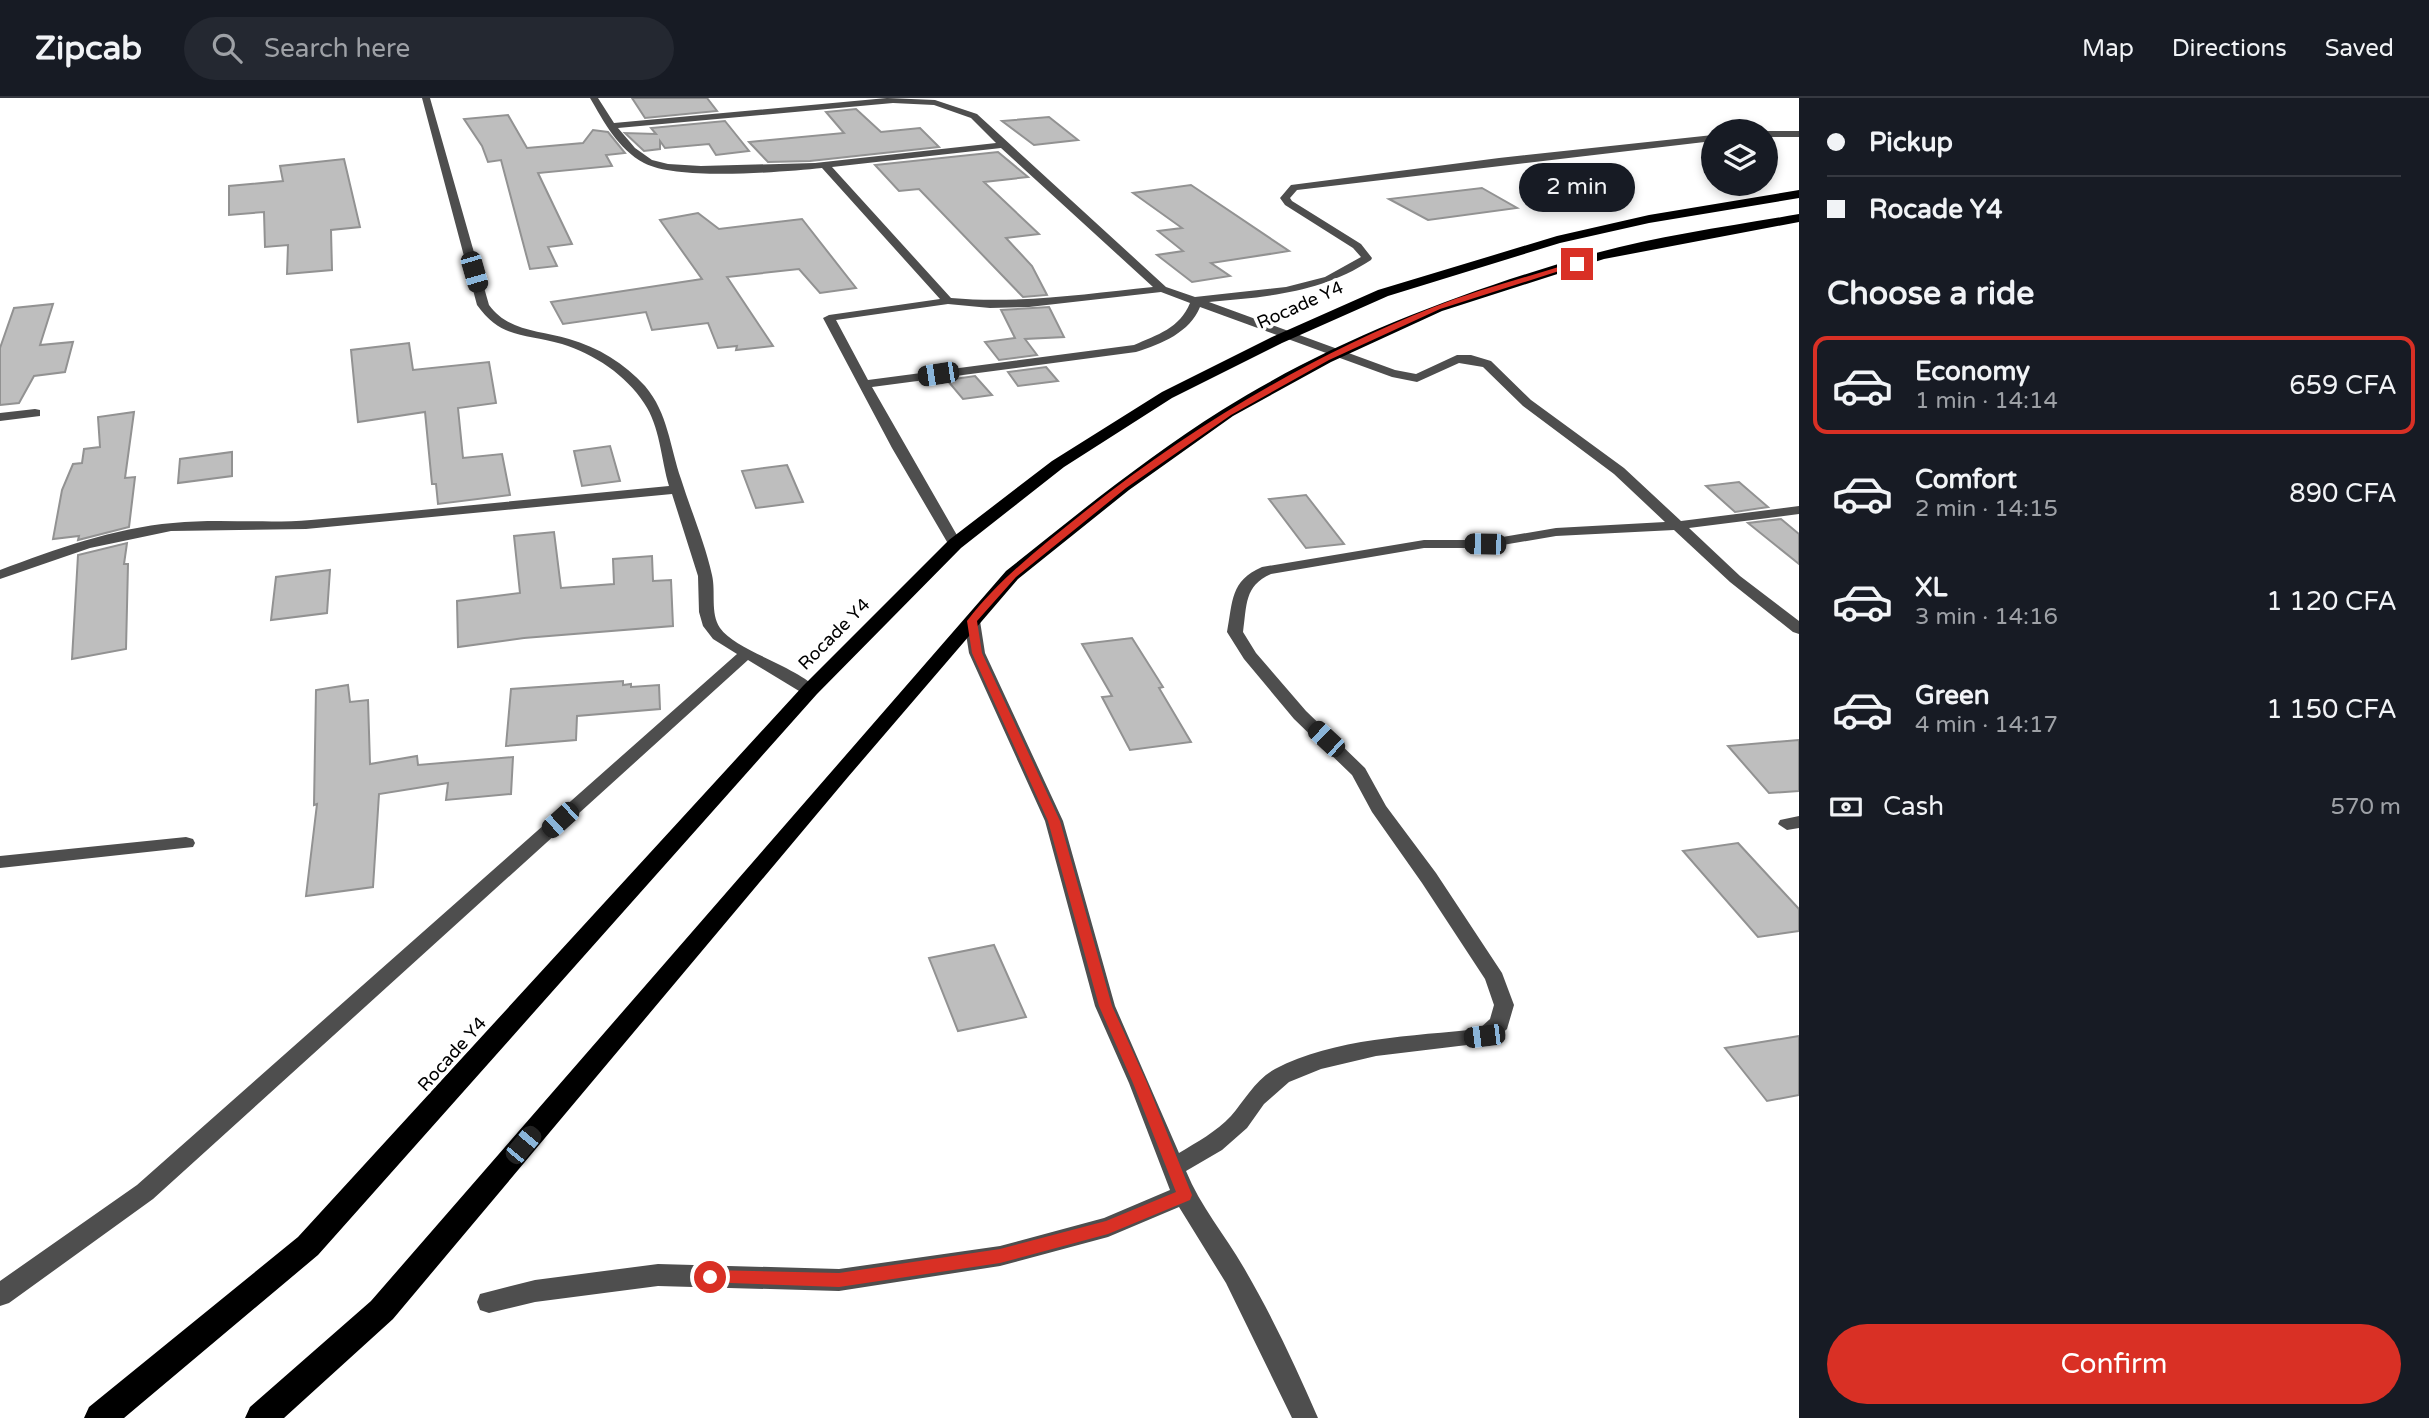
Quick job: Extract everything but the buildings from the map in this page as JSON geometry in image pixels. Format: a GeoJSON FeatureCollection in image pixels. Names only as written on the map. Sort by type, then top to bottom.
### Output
{"type":"FeatureCollection","features":[{"type":"Feature","properties":{"kind":"highway","name":"Rocade Y4"},"geometry":{"type":"LineString","coordinates":[[100,1418],[308,1247],[810,690],[955,544],[1058,464],[1167,395],[1277,340],[1383,293],[1557,240],[1649,219],[1799,194]]}},
{"type":"Feature","properties":{"kind":"highway"},"geometry":{"type":"LineString","coordinates":[[261,1418],[382,1310],[840,772],[1012,575],[1123,486],[1228,414],[1326,359],[1437,308],[1601,256],[1799,218]]}},
{"type":"Feature","properties":{"kind":"street"},"geometry":{"type":"LineString","coordinates":[[426,98],[483,305],[488,313],[494,322],[509,330],[564,341],[600,356],[625,372],[651,402],[706,579],[706,606],[712,629],[726,643],[810,690]]}},
{"type":"Feature","properties":{"kind":"street"},"geometry":{"type":"LineString","coordinates":[[594,98],[610,125],[632,150],[657,165],[732,170],[1003,145]]}},
{"type":"Feature","properties":{"kind":"street"},"geometry":{"type":"LineString","coordinates":[[610,125],[893,100],[935,103],[974,116],[1162,289]]}},
{"type":"Feature","properties":{"kind":"street"},"geometry":{"type":"LineString","coordinates":[[1778,134],[1799,134]]}},
{"type":"Feature","properties":{"kind":"street"},"geometry":{"type":"LineString","coordinates":[[1197,300],[1282,292],[1349,272],[1367,258],[1357,246],[1288,203],[1285,198],[1293,187],[1701,139]]}},
{"type":"Feature","properties":{"kind":"street"},"geometry":{"type":"LineString","coordinates":[[824,163],[948,301]]}},
{"type":"Feature","properties":{"kind":"street"},"geometry":{"type":"LineString","coordinates":[[955,544],[899,448],[829,318],[948,301],[990,305],[1029,304],[1162,289],[1392,373],[1417,378],[1457,359],[1471,359],[1487,364],[1527,403],[1619,471],[1735,579],[1799,629]]}},
{"type":"Feature","properties":{"kind":"street"},"geometry":{"type":"LineString","coordinates":[[866,384],[1136,348],[1164,337],[1189,320],[1197,300]]}},
{"type":"Feature","properties":{"kind":"street"},"geometry":{"type":"LineString","coordinates":[[0,417],[35,412]]}},
{"type":"Feature","properties":{"kind":"street"},"geometry":{"type":"LineString","coordinates":[[0,575],[114,538],[170,527],[306,525],[677,489]]}},
{"type":"Feature","properties":{"kind":"street"},"geometry":{"type":"LineString","coordinates":[[1173,1167],[1214,1144],[1239,1122],[1256,1098],[1281,1076],[1317,1062],[1376,1048],[1484,1036],[1500,1023],[1504,1005],[1489,967],[1378,808],[1359,772],[1300,715],[1250,656],[1235,632],[1240,596],[1251,577],[1267,570],[1402,547],[1441,543],[1485,544],[1578,530],[1680,525],[1799,510]]}},
{"type":"Feature","properties":{"kind":"street"},"geometry":{"type":"LineString","coordinates":[[972,621],[977,653],[1054,821],[1105,1006],[1184,1195],[1235,1275],[1288,1378],[1304,1418]]}},
{"type":"Feature","properties":{"kind":"street"},"geometry":{"type":"LineString","coordinates":[[0,1295],[145,1192],[747,653]]}},
{"type":"Feature","properties":{"kind":"street"},"geometry":{"type":"LineString","coordinates":[[0,862],[186,843]]}},
{"type":"Feature","properties":{"kind":"street"},"geometry":{"type":"LineString","coordinates":[[489,1302],[535,1291],[658,1275],[839,1280],[987,1258],[1108,1227],[1184,1195]]}},
{"type":"Feature","properties":{"kind":"route"},"geometry":{"type":"LineString","coordinates":[[710,1277],[839,1280],[1000,1256],[1108,1227],[1184,1195],[1140,1083],[1105,1006],[1054,821],[977,653],[972,621],[1012,575],[1123,486],[1228,414],[1326,359],[1437,308],[1577,264]]}}]}
